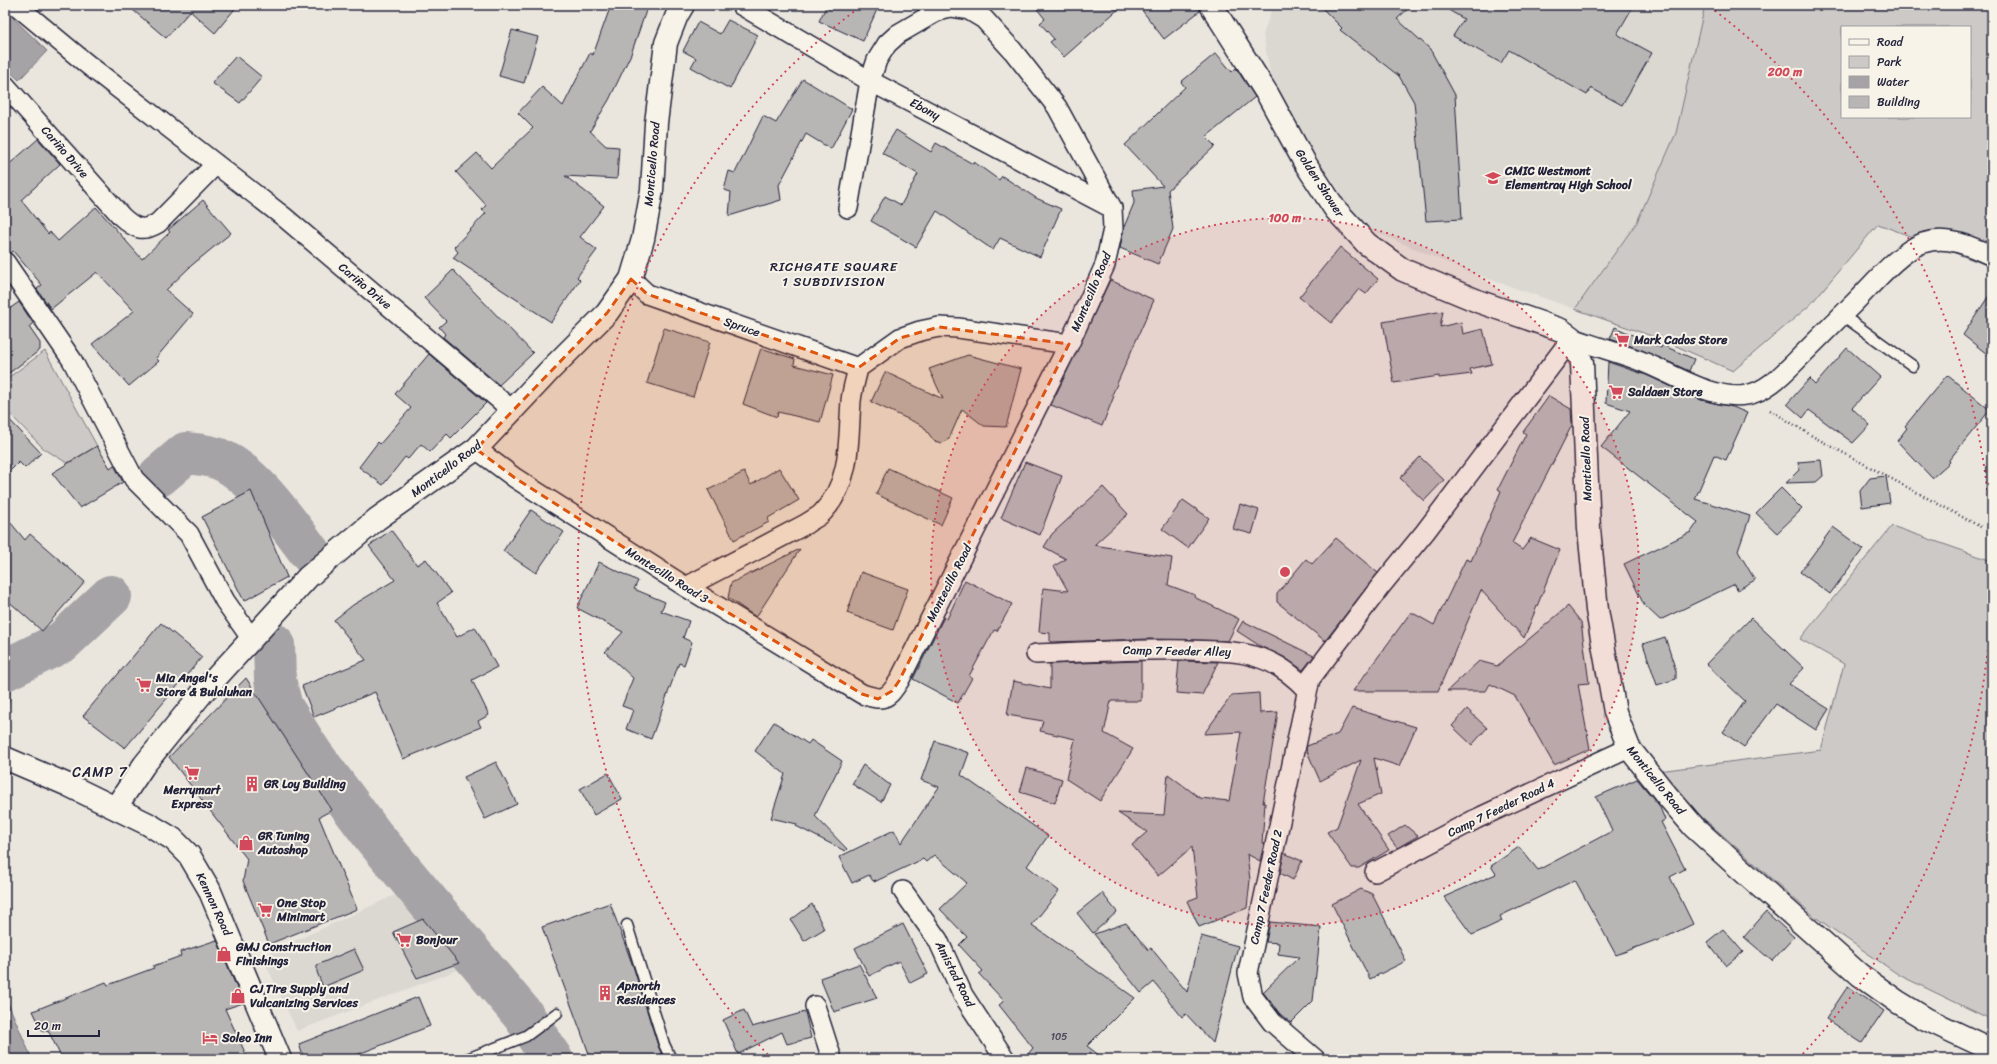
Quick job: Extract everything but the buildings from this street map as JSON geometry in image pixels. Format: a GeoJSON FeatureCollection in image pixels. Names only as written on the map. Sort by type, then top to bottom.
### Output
{"type":"FeatureCollection","features":[{"type":"Feature","properties":{"kind":"main road","name":"Monticello Road"},"geometry":{"type":"LineString","coordinates":[[116,807],[154,751],[251,638],[308,577],[377,519],[476,449],[551,369],[608,313],[631,279],[643,239],[652,190],[656,123],[666,43],[677,15],[683,5]]}},
{"type":"Feature","properties":{"kind":"main road","name":"Golden Shower"},"geometry":{"type":"LineString","coordinates":[[1211,5],[1268,95],[1305,162],[1335,209],[1367,244],[1403,270],[1480,302],[1552,325],[1572,338]]}},
{"type":"Feature","properties":{"kind":"main road","name":"Monticello Road"},"geometry":{"type":"LineString","coordinates":[[1572,338],[1582,363],[1589,529],[1597,610],[1615,712],[1629,748],[1664,792],[1694,826],[1736,866],[1860,975],[1898,1002],[1926,1019],[1992,1050]]}},
{"type":"Feature","properties":{"kind":"main road","name":"Kennon Road"},"geometry":{"type":"LineString","coordinates":[[5,758],[116,807],[148,824],[173,839],[189,856],[200,871],[209,889],[280,1059]]}},
{"type":"Feature","properties":{"kind":"street","name":"Cariño Drive"},"geometry":{"type":"LineString","coordinates":[[16,5],[87,64],[284,218],[512,411]]}},
{"type":"Feature","properties":{"kind":"street","name":"Ebony"},"geometry":{"type":"LineString","coordinates":[[741,5],[870,81],[1112,208]]}},
{"type":"Feature","properties":{"kind":"street","name":"Montecillo Road"},"geometry":{"type":"LineString","coordinates":[[848,208],[870,81],[877,60],[887,44],[898,34],[941,9],[959,7],[976,13],[995,30],[1057,107],[1112,208],[1113,229],[1105,265],[1069,344],[899,681],[886,697],[878,699],[862,694]]}},
{"type":"Feature","properties":{"kind":"street","name":"Cariño Drive"},"geometry":{"type":"LineString","coordinates":[[5,85],[122,217],[132,225],[141,228],[149,228],[158,223],[216,164]]}},
{"type":"Feature","properties":{"kind":"street"},"geometry":{"type":"LineString","coordinates":[[1572,338],[1639,361],[1715,392],[1746,396],[1762,390],[1782,375],[1884,272],[1909,251],[1923,243],[1939,240],[1951,241],[1970,245],[1992,256]]}},
{"type":"Feature","properties":{"kind":"street"},"geometry":{"type":"LineString","coordinates":[[5,262],[72,360],[134,479],[189,534],[225,601],[251,638]]}},
{"type":"Feature","properties":{"kind":"street","name":"Spruce"},"geometry":{"type":"LineString","coordinates":[[631,279],[647,294],[858,368]]}},
{"type":"Feature","properties":{"kind":"street"},"geometry":{"type":"LineString","coordinates":[[686,587],[806,524],[822,513],[835,497],[841,483],[848,453],[851,400],[858,368],[900,338],[920,331],[939,327],[958,328],[1069,344]]}},
{"type":"Feature","properties":{"kind":"street","name":"Camp 7 Feeder Road 2"},"geometry":{"type":"LineString","coordinates":[[1315,1059],[1272,1022],[1253,997],[1248,973],[1307,690],[1313,674],[1380,587],[1425,532],[1572,338]]}},
{"type":"Feature","properties":{"kind":"street","name":"Montecillo Road 3"},"geometry":{"type":"LineString","coordinates":[[476,449],[515,478],[686,587],[862,694]]}},
{"type":"Feature","properties":{"kind":"street","name":"Camp 7 Feeder Alley"},"geometry":{"type":"LineString","coordinates":[[1036,654],[1144,649],[1224,651],[1243,653],[1267,660],[1285,669],[1307,690]]}},
{"type":"Feature","properties":{"kind":"street","name":"Camp 7 Feeder Road 4"},"geometry":{"type":"LineString","coordinates":[[1375,872],[1476,819],[1629,748]]}},
{"type":"Feature","properties":{"kind":"street","name":"Amistad Road"},"geometry":{"type":"LineString","coordinates":[[903,891],[938,940],[963,995],[1005,1059]]}},
{"type":"Feature","properties":{"kind":"street"},"geometry":{"type":"LineString","coordinates":[[815,1006],[832,1059]]}},
{"type":"Feature","properties":{"kind":"lane"},"geometry":{"type":"LineString","coordinates":[[1842,315],[1913,366]]}},
{"type":"Feature","properties":{"kind":"lane"},"geometry":{"type":"LineString","coordinates":[[627,925],[664,1044],[671,1059]]}},
{"type":"Feature","properties":{"kind":"lane"},"geometry":{"type":"LineString","coordinates":[[467,1059],[526,1036],[557,1013]]}},
{"type":"Feature","properties":{"kind":"path"},"geometry":{"type":"LineString","coordinates":[[1746,396],[1814,437],[1981,527]]}},
{"type":"Feature","properties":{"kind":"highlighted area"},"geometry":{"type":"Polygon","coordinates":[[[631,279],[647,294],[858,368],[900,338],[939,327],[1069,344],[899,681],[892,691],[878,699],[862,694],[686,587],[515,478],[476,449],[607,313],[631,279]]]}},
{"type":"Feature","properties":{"kind":"shaded area","name":"CMIC Westmont Elementray High School"},"geometry":{"type":"Polygon","coordinates":[[[1273,5],[1705,5],[1676,133],[1637,222],[1575,309],[1469,272],[1362,226],[1274,93],[1263,35],[1273,5]]]}},
{"type":"Feature","properties":{"kind":"shaded area"},"geometry":{"type":"Polygon","coordinates":[[[410,888],[468,966],[297,1031],[262,956],[410,888]]]}},
{"type":"Feature","properties":{"kind":"green space"},"geometry":{"type":"Polygon","coordinates":[[[1705,5],[1992,5],[1992,267],[1878,224],[1810,305],[1733,371],[1660,339],[1575,309],[1637,222],[1676,133],[1705,5]]]}},
{"type":"Feature","properties":{"kind":"green space"},"geometry":{"type":"Polygon","coordinates":[[[45,351],[97,446],[67,463],[43,448],[9,413],[5,413],[5,380],[45,351]]]}},
{"type":"Feature","properties":{"kind":"green space"},"geometry":{"type":"Polygon","coordinates":[[[1892,526],[1992,561],[1992,1020],[1899,975],[1815,917],[1651,772],[1821,750],[1844,664],[1800,639],[1892,526]]]}},
{"type":"Feature","properties":{"kind":"water"},"geometry":{"type":"Polygon","coordinates":[[[5,10],[47,51],[19,80],[5,67],[5,10]]]}},
{"type":"Feature","properties":{"kind":"water"},"geometry":{"type":"Polygon","coordinates":[[[5,658],[9,673],[10,693],[8,708],[5,716],[5,658]]]}},
{"type":"Feature","properties":{"kind":"water"},"geometry":{"type":"Polygon","coordinates":[[[5,996],[32,1059],[5,1059],[5,996]]]}},
{"type":"Feature","properties":{"kind":"waterway"},"geometry":{"type":"LineString","coordinates":[[159,476],[186,453],[219,459],[245,475],[257,487],[281,514],[310,553]]}},
{"type":"Feature","properties":{"kind":"waterway"},"geometry":{"type":"LineString","coordinates":[[5,670],[62,642],[111,596]]}},
{"type":"Feature","properties":{"kind":"waterway"},"geometry":{"type":"LineString","coordinates":[[274,644],[275,680],[282,707],[312,754],[374,837],[523,1015],[552,1059]]}},
{"type":"Feature","properties":{"kind":"place","name":"CMIC Westmont Elementray High School"},"geometry":{"type":"Point","coordinates":[1493,178]}},
{"type":"Feature","properties":{"kind":"place","name":"Mark Cados Store"},"geometry":{"type":"Point","coordinates":[1622,340]}},
{"type":"Feature","properties":{"kind":"place","name":"Saldaen Store"},"geometry":{"type":"Point","coordinates":[1616,392]}},
{"type":"Feature","properties":{"kind":"place","name":"Mia Angel's Store & Bulaluhan"},"geometry":{"type":"Point","coordinates":[144,685]}},
{"type":"Feature","properties":{"kind":"place","name":"Merrymart Express"},"geometry":{"type":"Point","coordinates":[192,773]}},
{"type":"Feature","properties":{"kind":"place","name":"GR Loy Building"},"geometry":{"type":"Point","coordinates":[252,784]}},
{"type":"Feature","properties":{"kind":"place","name":"GR Tuning Autoshop"},"geometry":{"type":"Point","coordinates":[246,843]}},
{"type":"Feature","properties":{"kind":"place","name":"One Stop Minimart"},"geometry":{"type":"Point","coordinates":[265,910]}},
{"type":"Feature","properties":{"kind":"place","name":"Bonjour"},"geometry":{"type":"Point","coordinates":[404,940]}},
{"type":"Feature","properties":{"kind":"place","name":"GMJ Construction Finishings"},"geometry":{"type":"Point","coordinates":[224,954]}},
{"type":"Feature","properties":{"kind":"place","name":"Apnorth Residences"},"geometry":{"type":"Point","coordinates":[605,993]}},
{"type":"Feature","properties":{"kind":"place","name":"CJ Tire Supply and Vulcanizing Services"},"geometry":{"type":"Point","coordinates":[238,996]}},
{"type":"Feature","properties":{"kind":"place","name":"Soleo Inn"},"geometry":{"type":"Point","coordinates":[210,1038]}},
{"type":"Feature","properties":{"kind":"district","name":"RICHGATE SQUARE 1 SUBDIVISION"},"geometry":{"type":"Point","coordinates":[834,274]}},
{"type":"Feature","properties":{"kind":"district","name":"CAMP 7"},"geometry":{"type":"Point","coordinates":[100,772]}}]}
